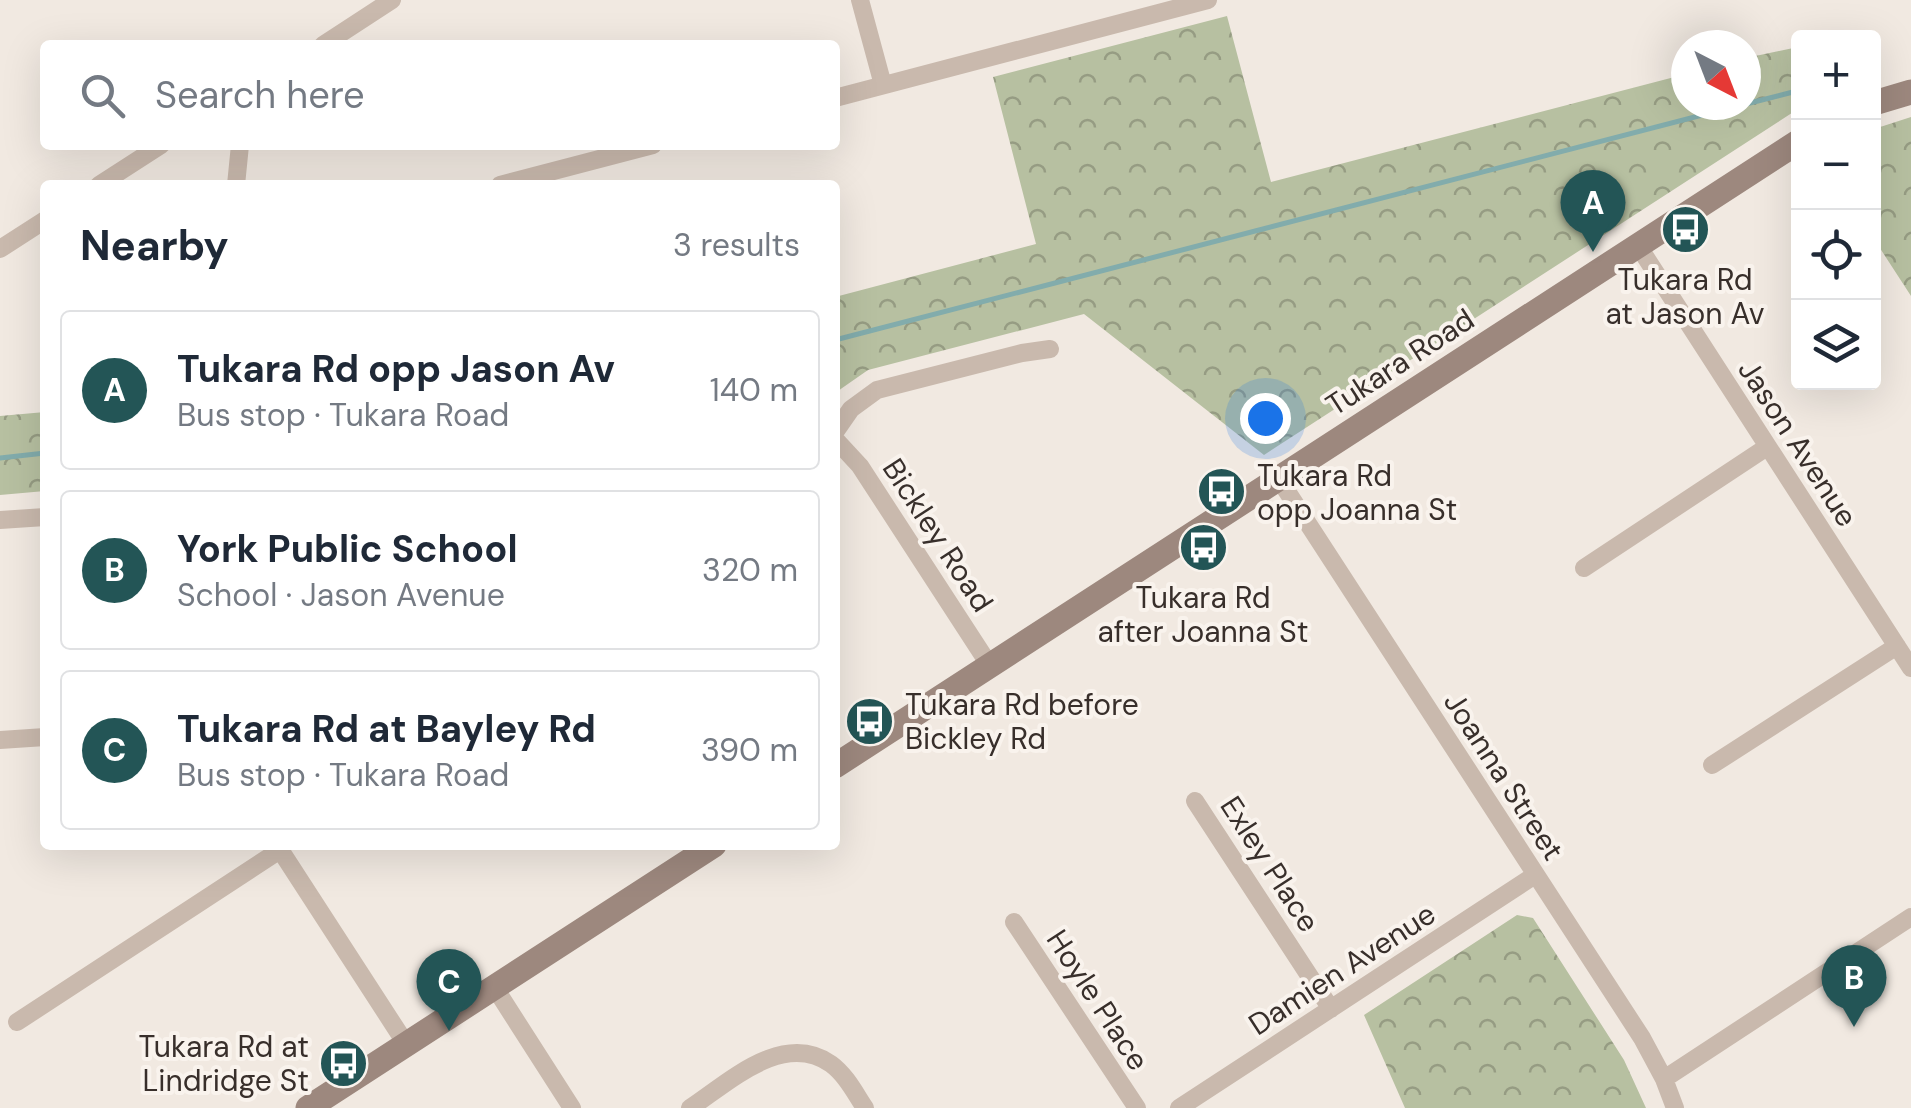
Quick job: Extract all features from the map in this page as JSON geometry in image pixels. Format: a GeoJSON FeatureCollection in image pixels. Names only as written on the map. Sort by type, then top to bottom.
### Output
{"type":"FeatureCollection","features":[{"type":"Feature","properties":{"kind":"street"},"geometry":{"type":"LineString","coordinates":[[331,40],[392,0]]}},
{"type":"Feature","properties":{"kind":"street"},"geometry":{"type":"LineString","coordinates":[[860,0],[884,85]]}},
{"type":"Feature","properties":{"kind":"street"},"geometry":{"type":"LineString","coordinates":[[1127,0],[1132,20]]}},
{"type":"Feature","properties":{"kind":"street"},"geometry":{"type":"LineString","coordinates":[[840,97],[1208,0]]}},
{"type":"Feature","properties":{"kind":"street"},"geometry":{"type":"LineString","coordinates":[[1881,102],[1911,92]]}},
{"type":"Feature","properties":{"kind":"street","name":"Tukara Road"},"geometry":{"type":"LineString","coordinates":[[840,763],[1791,147]]}},
{"type":"Feature","properties":{"kind":"street"},"geometry":{"type":"LineString","coordinates":[[107,180],[153,150]]}},
{"type":"Feature","properties":{"kind":"street"},"geometry":{"type":"LineString","coordinates":[[236,180],[240,150]]}},
{"type":"Feature","properties":{"kind":"street"},"geometry":{"type":"LineString","coordinates":[[519,180],[634,150]]}},
{"type":"Feature","properties":{"kind":"street"},"geometry":{"type":"LineString","coordinates":[[0,250],[40,223]]}},
{"type":"Feature","properties":{"kind":"street","name":"Jason Avenue"},"geometry":{"type":"LineString","coordinates":[[1639,247],[1911,668]]}},
{"type":"Feature","properties":{"kind":"street"},"geometry":{"type":"LineString","coordinates":[[840,428],[852,409],[877,390],[1050,349]]}},
{"type":"Feature","properties":{"kind":"street","name":"Bickley Road"},"geometry":{"type":"LineString","coordinates":[[840,442],[860,466],[990,666]]}},
{"type":"Feature","properties":{"kind":"street"},"geometry":{"type":"LineString","coordinates":[[1584,568],[1768,447]]}},
{"type":"Feature","properties":{"kind":"street","name":"Joanna Street"},"geometry":{"type":"LineString","coordinates":[[1279,480],[1642,1038],[1674,1108]]}},
{"type":"Feature","properties":{"kind":"street"},"geometry":{"type":"LineString","coordinates":[[0,520],[40,516]]}},
{"type":"Feature","properties":{"kind":"street"},"geometry":{"type":"LineString","coordinates":[[1712,765],[1896,646]]}},
{"type":"Feature","properties":{"kind":"street"},"geometry":{"type":"LineString","coordinates":[[0,740],[40,737]]}},
{"type":"Feature","properties":{"kind":"street","name":"Exley Place"},"geometry":{"type":"LineString","coordinates":[[1195,801],[1331,1009]]}},
{"type":"Feature","properties":{"kind":"street"},"geometry":{"type":"LineString","coordinates":[[18,1022],[276,850]]}},
{"type":"Feature","properties":{"kind":"street"},"geometry":{"type":"LineString","coordinates":[[280,850],[406,1044]]}},
{"type":"Feature","properties":{"kind":"street"},"geometry":{"type":"LineString","coordinates":[[308,1108],[706,850]]}},
{"type":"Feature","properties":{"kind":"street","name":"Damien Avenue"},"geometry":{"type":"LineString","coordinates":[[1179,1108],[1536,875]]}},
{"type":"Feature","properties":{"kind":"street"},"geometry":{"type":"LineString","coordinates":[[1664,1079],[1911,917]]}},
{"type":"Feature","properties":{"kind":"street","name":"Hoyle Place"},"geometry":{"type":"LineString","coordinates":[[1014,922],[1136,1108]]}},
{"type":"Feature","properties":{"kind":"street"},"geometry":{"type":"LineString","coordinates":[[494,988],[572,1108]]}},
{"type":"Feature","properties":{"kind":"street"},"geometry":{"type":"LineString","coordinates":[[819,1058],[827,1039]]}},
{"type":"Feature","properties":{"kind":"street"},"geometry":{"type":"LineString","coordinates":[[690,1108],[773,1056],[793,1053],[819,1058],[834,1066],[865,1108]]}},
{"type":"Feature","properties":{"kind":"green space"},"geometry":{"type":"Polygon","coordinates":[[[1227,16],[1271,182],[1671,78],[1671,120],[1761,120],[1761,55],[1791,48],[1791,114],[1264,455],[1084,314],[868,370],[840,390],[840,296],[1036,244],[993,77],[1227,16]]]}},
{"type":"Feature","properties":{"kind":"green space"},"geometry":{"type":"Polygon","coordinates":[[[1911,117],[1911,296],[1881,250],[1881,127],[1911,117]]]}},
{"type":"Feature","properties":{"kind":"green space"},"geometry":{"type":"Polygon","coordinates":[[[40,412],[40,491],[0,495],[0,416],[40,412]]]}},
{"type":"Feature","properties":{"kind":"green space"},"geometry":{"type":"Polygon","coordinates":[[[1517,915],[1533,918],[1624,1060],[1646,1108],[1405,1108],[1364,1015],[1517,915]]]}},
{"type":"Feature","properties":{"kind":"waterway"},"geometry":{"type":"LineString","coordinates":[[1761,100],[1791,93]]}},
{"type":"Feature","properties":{"kind":"waterway"},"geometry":{"type":"LineString","coordinates":[[840,339],[1683,120]]}},
{"type":"Feature","properties":{"kind":"waterway"},"geometry":{"type":"LineString","coordinates":[[0,458],[40,454]]}},
{"type":"Feature","properties":{"kind":"place","name":"Tukara Rd at Jason Av"},"geometry":{"type":"Point","coordinates":[1685,230]}},
{"type":"Feature","properties":{"kind":"place","name":"Tukara Rd opp Jason Av"},"geometry":{"type":"Point","coordinates":[1593,252]}},
{"type":"Feature","properties":{"kind":"place","name":"Tukara Rd opp Joanna St"},"geometry":{"type":"Point","coordinates":[1222,492]}},
{"type":"Feature","properties":{"kind":"place","name":"Tukara Rd after Joanna St"},"geometry":{"type":"Point","coordinates":[1203,548]}},
{"type":"Feature","properties":{"kind":"place","name":"Tukara Rd before Bickley Rd"},"geometry":{"type":"Point","coordinates":[870,721]}},
{"type":"Feature","properties":{"kind":"place","name":"York Public School"},"geometry":{"type":"Point","coordinates":[1854,1027]}},
{"type":"Feature","properties":{"kind":"place","name":"Tukara Rd at Bayley Rd"},"geometry":{"type":"Point","coordinates":[449,1031]}},
{"type":"Feature","properties":{"kind":"place","name":"Tukara Rd at Lindridge St"},"geometry":{"type":"Point","coordinates":[344,1063]}}]}
